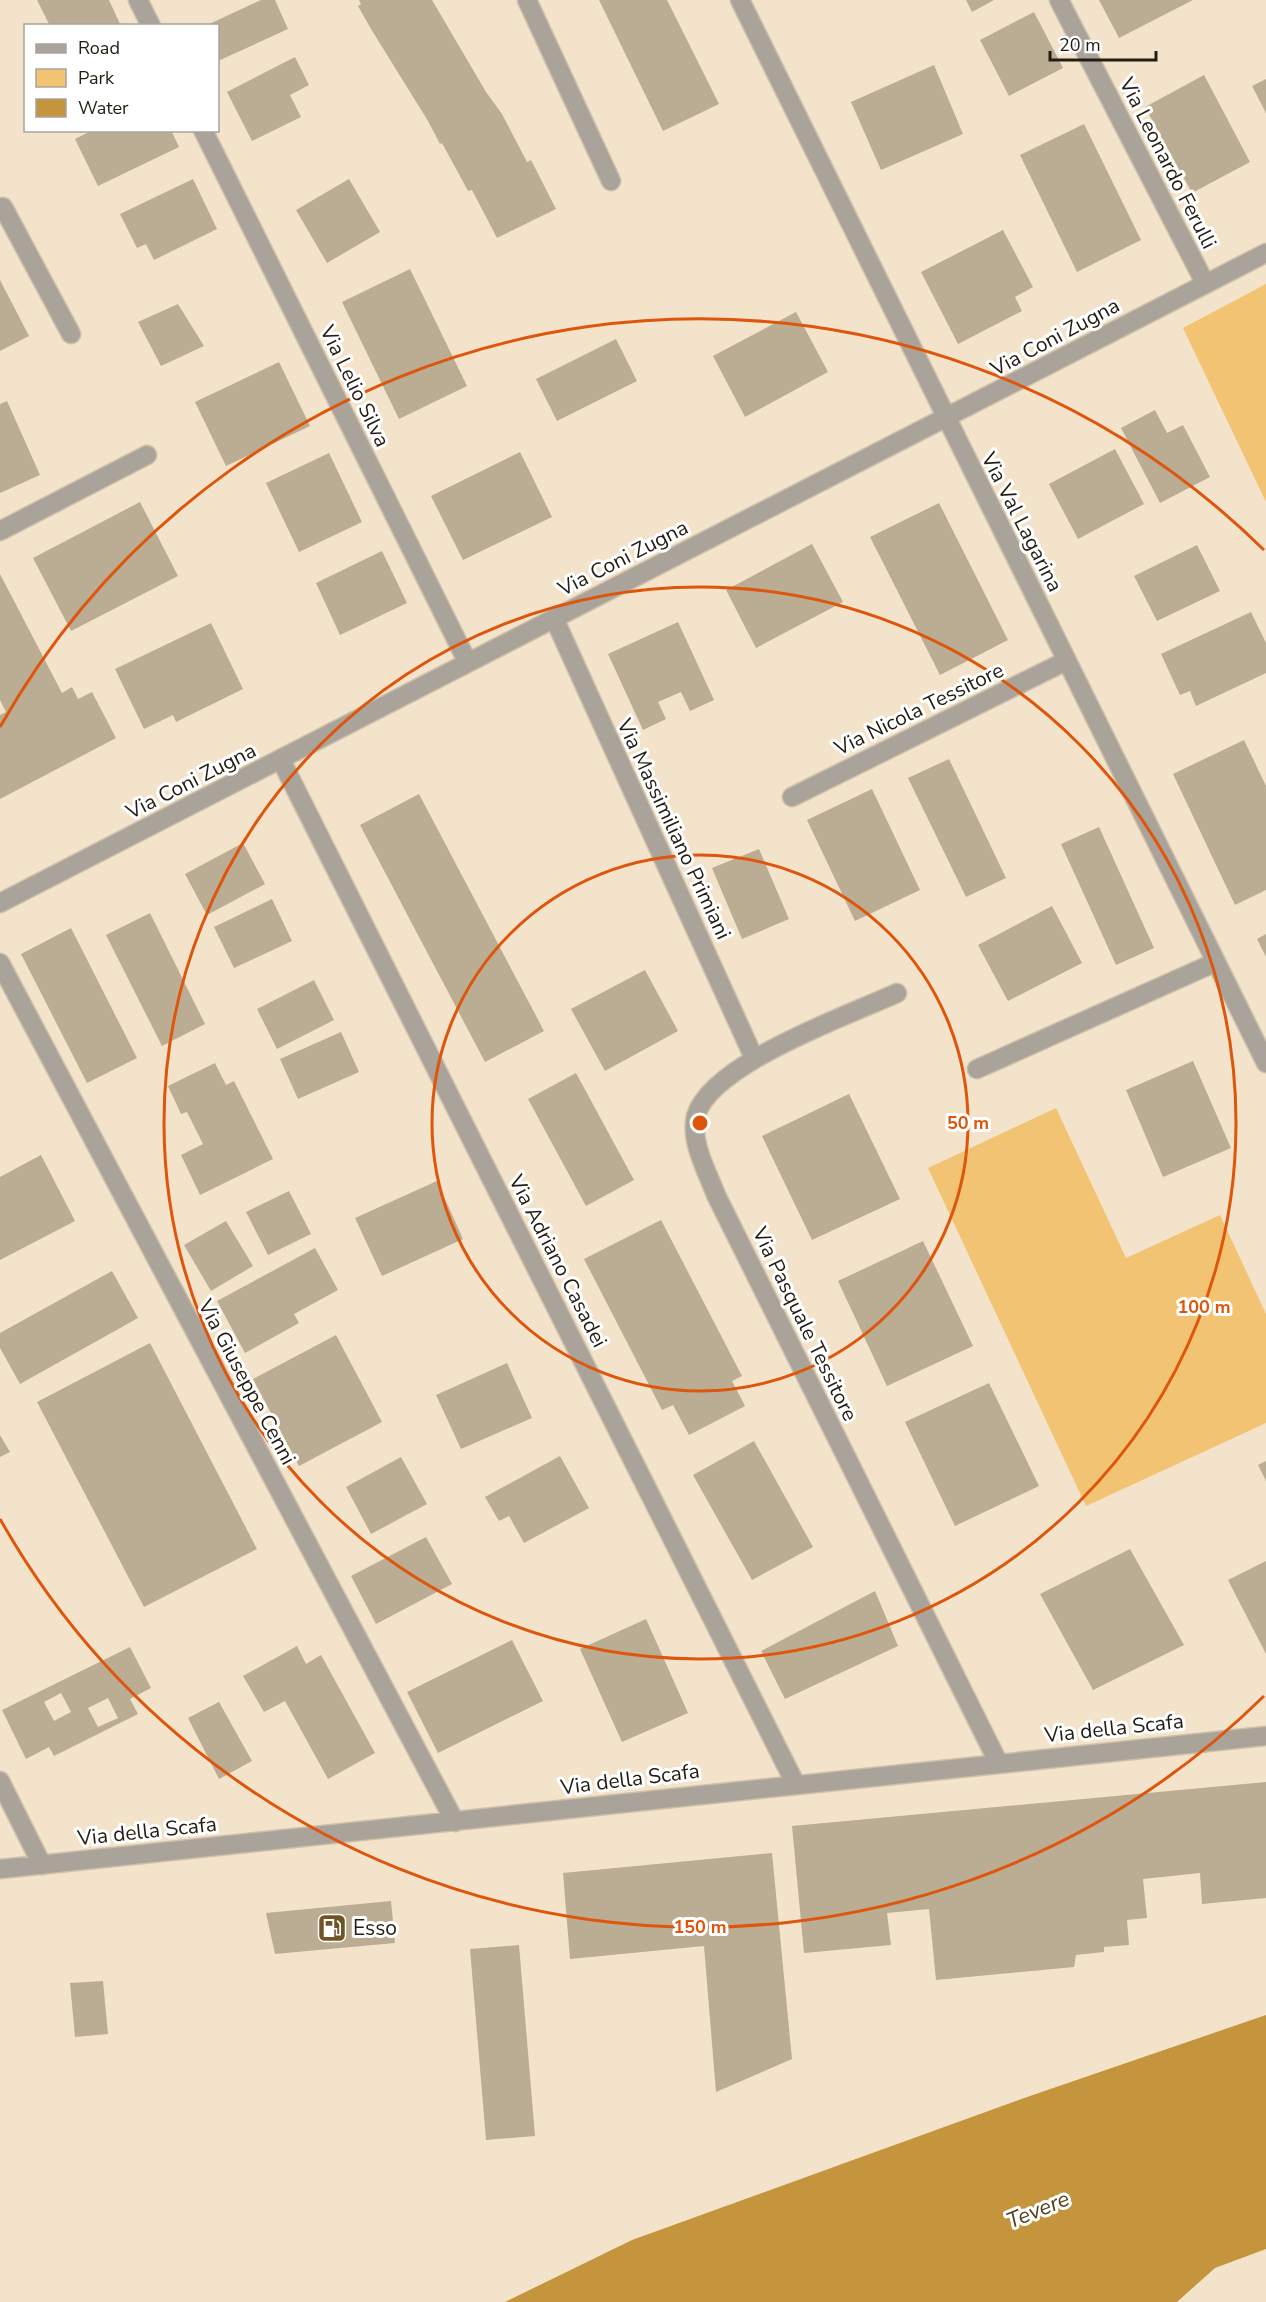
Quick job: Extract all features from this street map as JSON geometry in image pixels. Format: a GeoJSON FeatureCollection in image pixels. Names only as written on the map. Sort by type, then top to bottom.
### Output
{"type":"FeatureCollection","features":[{"type":"Feature","properties":{"kind":"street"},"geometry":{"type":"LineString","coordinates":[[138,0],[150,24]]}},
{"type":"Feature","properties":{"kind":"street"},"geometry":{"type":"LineString","coordinates":[[527,0],[611,181]]}},
{"type":"Feature","properties":{"kind":"street","name":"Via Val Lagarina"},"geometry":{"type":"LineString","coordinates":[[740,0],[1266,1063]]}},
{"type":"Feature","properties":{"kind":"street","name":"Via Leonardo Ferulli"},"geometry":{"type":"LineString","coordinates":[[1059,0],[1205,283]]}},
{"type":"Feature","properties":{"kind":"street","name":"Via Lelio Silva"},"geometry":{"type":"LineString","coordinates":[[204,132],[467,661]]}},
{"type":"Feature","properties":{"kind":"street"},"geometry":{"type":"LineString","coordinates":[[0,209],[3,207],[70,334]]}},
{"type":"Feature","properties":{"kind":"street","name":"Via Coni Zugna"},"geometry":{"type":"LineString","coordinates":[[0,903],[281,760],[467,661],[946,420],[1266,253]]}},
{"type":"Feature","properties":{"kind":"street"},"geometry":{"type":"LineString","coordinates":[[0,531],[147,455]]}},
{"type":"Feature","properties":{"kind":"street","name":"Via Massimiliano Primiani"},"geometry":{"type":"LineString","coordinates":[[554,618],[754,1058]]}},
{"type":"Feature","properties":{"kind":"street","name":"Via Nicola Tessitore"},"geometry":{"type":"LineString","coordinates":[[792,797],[1066,661]]}},
{"type":"Feature","properties":{"kind":"street","name":"Via Adriano Casadei"},"geometry":{"type":"LineString","coordinates":[[281,760],[795,1783]]}},
{"type":"Feature","properties":{"kind":"street"},"geometry":{"type":"LineString","coordinates":[[977,1069],[1216,962]]}},
{"type":"Feature","properties":{"kind":"street","name":"Via Giuseppe Cenni"},"geometry":{"type":"LineString","coordinates":[[0,963],[455,1822]]}},
{"type":"Feature","properties":{"kind":"street","name":"Via Pasquale Tessitore"},"geometry":{"type":"LineString","coordinates":[[897,993],[754,1058],[718,1083],[702,1102],[696,1117],[696,1144],[716,1195],[998,1762]]}},
{"type":"Feature","properties":{"kind":"street","name":"Via della Scafa"},"geometry":{"type":"LineString","coordinates":[[0,1869],[455,1822],[795,1783],[1266,1736]]}},
{"type":"Feature","properties":{"kind":"street"},"geometry":{"type":"LineString","coordinates":[[0,1781],[42,1865]]}},
{"type":"Feature","properties":{"kind":"green space"},"geometry":{"type":"Polygon","coordinates":[[[1266,284],[1266,502],[1183,328],[1266,284]]]}},
{"type":"Feature","properties":{"kind":"green space"},"geometry":{"type":"Polygon","coordinates":[[[1056,1108],[1126,1258],[1220,1215],[1266,1314],[1266,1423],[1086,1506],[928,1168],[1056,1108]]]}},
{"type":"Feature","properties":{"kind":"water","name":"Tevere"},"geometry":{"type":"Polygon","coordinates":[[[1266,2015],[1266,2249],[1215,2268],[1177,2302],[505,2302],[632,2240],[1030,2096],[1266,2015]]]}},
{"type":"Feature","properties":{"kind":"building"},"geometry":{"type":"Polygon","coordinates":[[[37,0],[109,0],[120,24],[49,24],[37,0]]]}},
{"type":"Feature","properties":{"kind":"building"},"geometry":{"type":"Polygon","coordinates":[[[261,0],[275,0],[288,29],[219,61],[219,24],[209,24],[261,0]]]}},
{"type":"Feature","properties":{"kind":"building"},"geometry":{"type":"Polygon","coordinates":[[[359,0],[432,0],[486,92],[502,114],[527,162],[531,160],[556,209],[497,238],[472,190],[468,191],[442,143],[440,144],[371,29],[358,6],[361,4],[359,0]]]}},
{"type":"Feature","properties":{"kind":"building"},"geometry":{"type":"Polygon","coordinates":[[[599,0],[667,0],[719,104],[663,131],[599,0]]]}},
{"type":"Feature","properties":{"kind":"building"},"geometry":{"type":"Polygon","coordinates":[[[966,0],[994,0],[972,12],[966,0]]]}},
{"type":"Feature","properties":{"kind":"building"},"geometry":{"type":"Polygon","coordinates":[[[1099,0],[1193,0],[1119,38],[1099,0]]]}},
{"type":"Feature","properties":{"kind":"building"},"geometry":{"type":"Polygon","coordinates":[[[1034,12],[1063,68],[1009,96],[980,40],[1034,12]]]}},
{"type":"Feature","properties":{"kind":"building"},"geometry":{"type":"Polygon","coordinates":[[[295,57],[309,85],[290,95],[301,117],[252,141],[227,92],[295,57]]]}},
{"type":"Feature","properties":{"kind":"building"},"geometry":{"type":"Polygon","coordinates":[[[934,65],[963,134],[881,170],[851,102],[934,65]]]}},
{"type":"Feature","properties":{"kind":"building"},"geometry":{"type":"Polygon","coordinates":[[[1204,75],[1250,162],[1192,193],[1145,107],[1204,75]]]}},
{"type":"Feature","properties":{"kind":"building"},"geometry":{"type":"Polygon","coordinates":[[[1266,79],[1266,113],[1252,86],[1266,79]]]}},
{"type":"Feature","properties":{"kind":"building"},"geometry":{"type":"Polygon","coordinates":[[[1084,124],[1141,240],[1077,272],[1020,155],[1084,124]]]}},
{"type":"Feature","properties":{"kind":"building"},"geometry":{"type":"Polygon","coordinates":[[[89,132],[172,132],[179,147],[98,186],[75,139],[89,132]]]}},
{"type":"Feature","properties":{"kind":"building"},"geometry":{"type":"Polygon","coordinates":[[[193,179],[217,229],[154,260],[146,244],[137,248],[120,214],[193,179]]]}},
{"type":"Feature","properties":{"kind":"building"},"geometry":{"type":"Polygon","coordinates":[[[349,179],[380,232],[327,263],[296,210],[349,179]]]}},
{"type":"Feature","properties":{"kind":"building"},"geometry":{"type":"Polygon","coordinates":[[[1003,230],[1033,287],[1015,297],[1022,311],[958,344],[921,272],[1003,230]]]}},
{"type":"Feature","properties":{"kind":"building"},"geometry":{"type":"Polygon","coordinates":[[[410,269],[467,386],[399,419],[342,302],[410,269]]]}},
{"type":"Feature","properties":{"kind":"building"},"geometry":{"type":"Polygon","coordinates":[[[0,280],[29,336],[0,351],[0,280]]]}},
{"type":"Feature","properties":{"kind":"building"},"geometry":{"type":"Polygon","coordinates":[[[178,304],[204,346],[161,366],[138,322],[178,304]]]}},
{"type":"Feature","properties":{"kind":"building"},"geometry":{"type":"Polygon","coordinates":[[[796,312],[828,372],[745,417],[713,356],[796,312]]]}},
{"type":"Feature","properties":{"kind":"building"},"geometry":{"type":"Polygon","coordinates":[[[616,339],[637,381],[557,421],[536,379],[616,339]]]}},
{"type":"Feature","properties":{"kind":"building"},"geometry":{"type":"Polygon","coordinates":[[[279,362],[310,426],[226,466],[195,402],[279,362]]]}},
{"type":"Feature","properties":{"kind":"building"},"geometry":{"type":"Polygon","coordinates":[[[7,401],[40,475],[0,493],[0,404],[7,401]]]}},
{"type":"Feature","properties":{"kind":"building"},"geometry":{"type":"Polygon","coordinates":[[[1155,410],[1167,433],[1183,425],[1210,477],[1160,503],[1121,428],[1155,410]]]}},
{"type":"Feature","properties":{"kind":"building"},"geometry":{"type":"Polygon","coordinates":[[[1115,449],[1144,504],[1078,539],[1049,484],[1115,449]]]}},
{"type":"Feature","properties":{"kind":"building"},"geometry":{"type":"Polygon","coordinates":[[[520,452],[552,517],[463,560],[431,496],[520,452]]]}},
{"type":"Feature","properties":{"kind":"building"},"geometry":{"type":"Polygon","coordinates":[[[329,453],[362,522],[299,552],[266,483],[329,453]]]}},
{"type":"Feature","properties":{"kind":"building"},"geometry":{"type":"Polygon","coordinates":[[[140,502],[178,576],[71,631],[33,558],[140,502]]]}},
{"type":"Feature","properties":{"kind":"building"},"geometry":{"type":"Polygon","coordinates":[[[939,503],[1008,640],[940,675],[870,537],[939,503]]]}},
{"type":"Feature","properties":{"kind":"building"},"geometry":{"type":"Polygon","coordinates":[[[812,544],[843,602],[756,648],[726,590],[812,544]]]}},
{"type":"Feature","properties":{"kind":"building"},"geometry":{"type":"Polygon","coordinates":[[[1197,545],[1220,591],[1157,621],[1134,576],[1197,545]]]}},
{"type":"Feature","properties":{"kind":"building"},"geometry":{"type":"Polygon","coordinates":[[[382,551],[407,603],[340,635],[316,583],[382,551]]]}},
{"type":"Feature","properties":{"kind":"building"},"geometry":{"type":"Polygon","coordinates":[[[0,574],[62,693],[72,687],[78,699],[92,692],[116,738],[0,799],[0,715],[6,712],[0,700],[0,574]]]}},
{"type":"Feature","properties":{"kind":"building"},"geometry":{"type":"Polygon","coordinates":[[[1251,612],[1266,643],[1266,673],[1196,706],[1190,691],[1180,695],[1161,654],[1251,612]]]}},
{"type":"Feature","properties":{"kind":"building"},"geometry":{"type":"Polygon","coordinates":[[[678,622],[714,700],[690,711],[681,692],[658,702],[666,719],[643,730],[608,654],[678,622]]]}},
{"type":"Feature","properties":{"kind":"building"},"geometry":{"type":"Polygon","coordinates":[[[211,623],[243,689],[176,722],[173,715],[144,729],[115,669],[211,623]]]}},
{"type":"Feature","properties":{"kind":"building"},"geometry":{"type":"Polygon","coordinates":[[[1244,740],[1266,786],[1266,890],[1235,905],[1173,774],[1244,740]]]}},
{"type":"Feature","properties":{"kind":"building"},"geometry":{"type":"Polygon","coordinates":[[[949,759],[1006,878],[966,897],[908,778],[949,759]]]}},
{"type":"Feature","properties":{"kind":"building"},"geometry":{"type":"Polygon","coordinates":[[[872,789],[920,890],[855,921],[807,820],[872,789]]]}},
{"type":"Feature","properties":{"kind":"building"},"geometry":{"type":"Polygon","coordinates":[[[419,794],[544,1031],[485,1062],[360,825],[419,794]]]}},
{"type":"Feature","properties":{"kind":"building"},"geometry":{"type":"Polygon","coordinates":[[[1099,827],[1154,948],[1116,965],[1061,844],[1099,827]]]}},
{"type":"Feature","properties":{"kind":"building"},"geometry":{"type":"Polygon","coordinates":[[[243,843],[265,884],[207,915],[185,874],[243,843]]]}},
{"type":"Feature","properties":{"kind":"building"},"geometry":{"type":"Polygon","coordinates":[[[759,849],[789,919],[742,939],[712,868],[759,849]]]}},
{"type":"Feature","properties":{"kind":"building"},"geometry":{"type":"Polygon","coordinates":[[[272,899],[292,941],[234,968],[214,927],[272,899]]]}},
{"type":"Feature","properties":{"kind":"building"},"geometry":{"type":"Polygon","coordinates":[[[1052,906],[1082,963],[1008,1001],[978,945],[1052,906]]]}},
{"type":"Feature","properties":{"kind":"building"},"geometry":{"type":"Polygon","coordinates":[[[150,913],[205,1024],[162,1046],[106,935],[150,913]]]}},
{"type":"Feature","properties":{"kind":"building"},"geometry":{"type":"Polygon","coordinates":[[[71,928],[137,1058],[87,1083],[21,954],[71,928]]]}},
{"type":"Feature","properties":{"kind":"building"},"geometry":{"type":"Polygon","coordinates":[[[1266,934],[1266,957],[1257,939],[1266,934]]]}},
{"type":"Feature","properties":{"kind":"building"},"geometry":{"type":"Polygon","coordinates":[[[645,970],[678,1031],[605,1071],[571,1009],[645,970]]]}},
{"type":"Feature","properties":{"kind":"building"},"geometry":{"type":"Polygon","coordinates":[[[314,980],[334,1020],[277,1049],[257,1009],[314,980]]]}},
{"type":"Feature","properties":{"kind":"building"},"geometry":{"type":"Polygon","coordinates":[[[341,1032],[359,1072],[298,1099],[280,1059],[341,1032]]]}},
{"type":"Feature","properties":{"kind":"building"},"geometry":{"type":"Polygon","coordinates":[[[1193,1061],[1231,1148],[1163,1177],[1126,1090],[1193,1061]]]}},
{"type":"Feature","properties":{"kind":"building"},"geometry":{"type":"Polygon","coordinates":[[[215,1063],[226,1085],[234,1081],[273,1159],[200,1195],[181,1155],[203,1144],[187,1112],[181,1114],[168,1086],[215,1063]]]}},
{"type":"Feature","properties":{"kind":"building"},"geometry":{"type":"Polygon","coordinates":[[[576,1073],[634,1180],[586,1206],[528,1099],[576,1073]]]}},
{"type":"Feature","properties":{"kind":"building"},"geometry":{"type":"Polygon","coordinates":[[[849,1094],[900,1199],[812,1240],[762,1136],[849,1094]]]}},
{"type":"Feature","properties":{"kind":"building"},"geometry":{"type":"Polygon","coordinates":[[[41,1155],[75,1221],[0,1260],[0,1177],[41,1155]]]}},
{"type":"Feature","properties":{"kind":"building"},"geometry":{"type":"Polygon","coordinates":[[[437,1181],[463,1239],[382,1276],[355,1218],[437,1181]]]}},
{"type":"Feature","properties":{"kind":"building"},"geometry":{"type":"Polygon","coordinates":[[[289,1191],[311,1234],[268,1255],[246,1212],[289,1191]]]}},
{"type":"Feature","properties":{"kind":"building"},"geometry":{"type":"Polygon","coordinates":[[[661,1220],[742,1376],[732,1381],[745,1406],[689,1435],[673,1405],[662,1410],[584,1259],[661,1220]]]}},
{"type":"Feature","properties":{"kind":"building"},"geometry":{"type":"Polygon","coordinates":[[[226,1221],[253,1266],[211,1291],[184,1245],[226,1221]]]}},
{"type":"Feature","properties":{"kind":"building"},"geometry":{"type":"Polygon","coordinates":[[[923,1241],[973,1346],[887,1386],[838,1281],[923,1241]]]}},
{"type":"Feature","properties":{"kind":"building"},"geometry":{"type":"Polygon","coordinates":[[[315,1248],[338,1290],[294,1314],[299,1323],[245,1353],[217,1301],[315,1248]]]}},
{"type":"Feature","properties":{"kind":"building"},"geometry":{"type":"Polygon","coordinates":[[[112,1271],[138,1318],[20,1384],[0,1348],[0,1333],[112,1271]]]}},
{"type":"Feature","properties":{"kind":"building"},"geometry":{"type":"Polygon","coordinates":[[[336,1335],[382,1422],[299,1466],[253,1379],[336,1335]]]}},
{"type":"Feature","properties":{"kind":"building"},"geometry":{"type":"Polygon","coordinates":[[[150,1343],[257,1549],[144,1607],[37,1402],[150,1343]]]}},
{"type":"Feature","properties":{"kind":"building"},"geometry":{"type":"Polygon","coordinates":[[[507,1363],[532,1418],[461,1449],[436,1395],[507,1363]]]}},
{"type":"Feature","properties":{"kind":"building"},"geometry":{"type":"Polygon","coordinates":[[[989,1383],[1039,1486],[955,1526],[905,1422],[989,1383]]]}},
{"type":"Feature","properties":{"kind":"building"},"geometry":{"type":"Polygon","coordinates":[[[0,1435],[10,1452],[0,1457],[0,1435]]]}},
{"type":"Feature","properties":{"kind":"building"},"geometry":{"type":"Polygon","coordinates":[[[754,1441],[813,1547],[752,1580],[693,1475],[754,1441]]]}},
{"type":"Feature","properties":{"kind":"building"},"geometry":{"type":"Polygon","coordinates":[[[560,1456],[589,1508],[524,1543],[509,1516],[499,1521],[485,1497],[560,1456]]]}},
{"type":"Feature","properties":{"kind":"building"},"geometry":{"type":"Polygon","coordinates":[[[401,1457],[427,1504],[371,1534],[346,1487],[401,1457]]]}},
{"type":"Feature","properties":{"kind":"building"},"geometry":{"type":"Polygon","coordinates":[[[1266,1461],[1266,1481],[1258,1465],[1266,1461]]]}},
{"type":"Feature","properties":{"kind":"building"},"geometry":{"type":"Polygon","coordinates":[[[426,1537],[452,1584],[376,1624],[351,1576],[426,1537]]]}},
{"type":"Feature","properties":{"kind":"building"},"geometry":{"type":"Polygon","coordinates":[[[1130,1549],[1184,1645],[1093,1690],[1040,1594],[1130,1549]]]}},
{"type":"Feature","properties":{"kind":"building"},"geometry":{"type":"Polygon","coordinates":[[[1266,1561],[1266,1654],[1228,1580],[1266,1561]]]}},
{"type":"Feature","properties":{"kind":"building"},"geometry":{"type":"Polygon","coordinates":[[[875,1591],[898,1646],[785,1699],[761,1651],[875,1591]]]}},
{"type":"Feature","properties":{"kind":"building"},"geometry":{"type":"Polygon","coordinates":[[[646,1619],[688,1713],[622,1742],[580,1649],[646,1619]]]}},
{"type":"Feature","properties":{"kind":"building"},"geometry":{"type":"Polygon","coordinates":[[[512,1640],[543,1701],[438,1753],[407,1692],[512,1640]]]}},
{"type":"Feature","properties":{"kind":"building"},"geometry":{"type":"Polygon","coordinates":[[[297,1646],[306,1664],[321,1655],[375,1753],[328,1779],[285,1701],[264,1712],[243,1676],[297,1646]]]}},
{"type":"Feature","properties":{"kind":"building"},"geometry":{"type":"Polygon","coordinates":[[[130,1647],[151,1688],[130,1699],[138,1714],[54,1756],[49,1747],[26,1759],[2,1710],[130,1647]],[[61,1693],[44,1702],[54,1721],[71,1712],[61,1693]],[[108,1698],[88,1708],[98,1727],[118,1718],[108,1698]]]}},
{"type":"Feature","properties":{"kind":"building"},"geometry":{"type":"Polygon","coordinates":[[[219,1702],[252,1761],[219,1779],[188,1718],[219,1702]]]}},
{"type":"Feature","properties":{"kind":"building"},"geometry":{"type":"Polygon","coordinates":[[[1266,1782],[1266,1898],[1202,1904],[1200,1873],[1143,1879],[1147,1918],[1127,1920],[1129,1945],[1104,1947],[1104,1952],[1076,1955],[1074,1967],[936,1980],[929,1909],[887,1913],[891,1945],[804,1953],[792,1826],[1266,1782]]]}},
{"type":"Feature","properties":{"kind":"building"},"geometry":{"type":"Polygon","coordinates":[[[772,1853],[792,2059],[716,2092],[704,1946],[570,1959],[563,1873],[772,1853]]]}},
{"type":"Feature","properties":{"kind":"building","name":"Esso"},"geometry":{"type":"Polygon","coordinates":[[[391,1901],[395,1943],[275,1954],[266,1913],[391,1901]]]}},
{"type":"Feature","properties":{"kind":"building"},"geometry":{"type":"Polygon","coordinates":[[[519,1945],[535,2136],[486,2140],[470,1949],[519,1945]]]}},
{"type":"Feature","properties":{"kind":"building"},"geometry":{"type":"Polygon","coordinates":[[[103,1981],[108,2034],[75,2037],[70,1983],[103,1981]]]}},
{"type":"Feature","properties":{"kind":"place","name":"Esso"},"geometry":{"type":"Point","coordinates":[332,1928]}}]}
